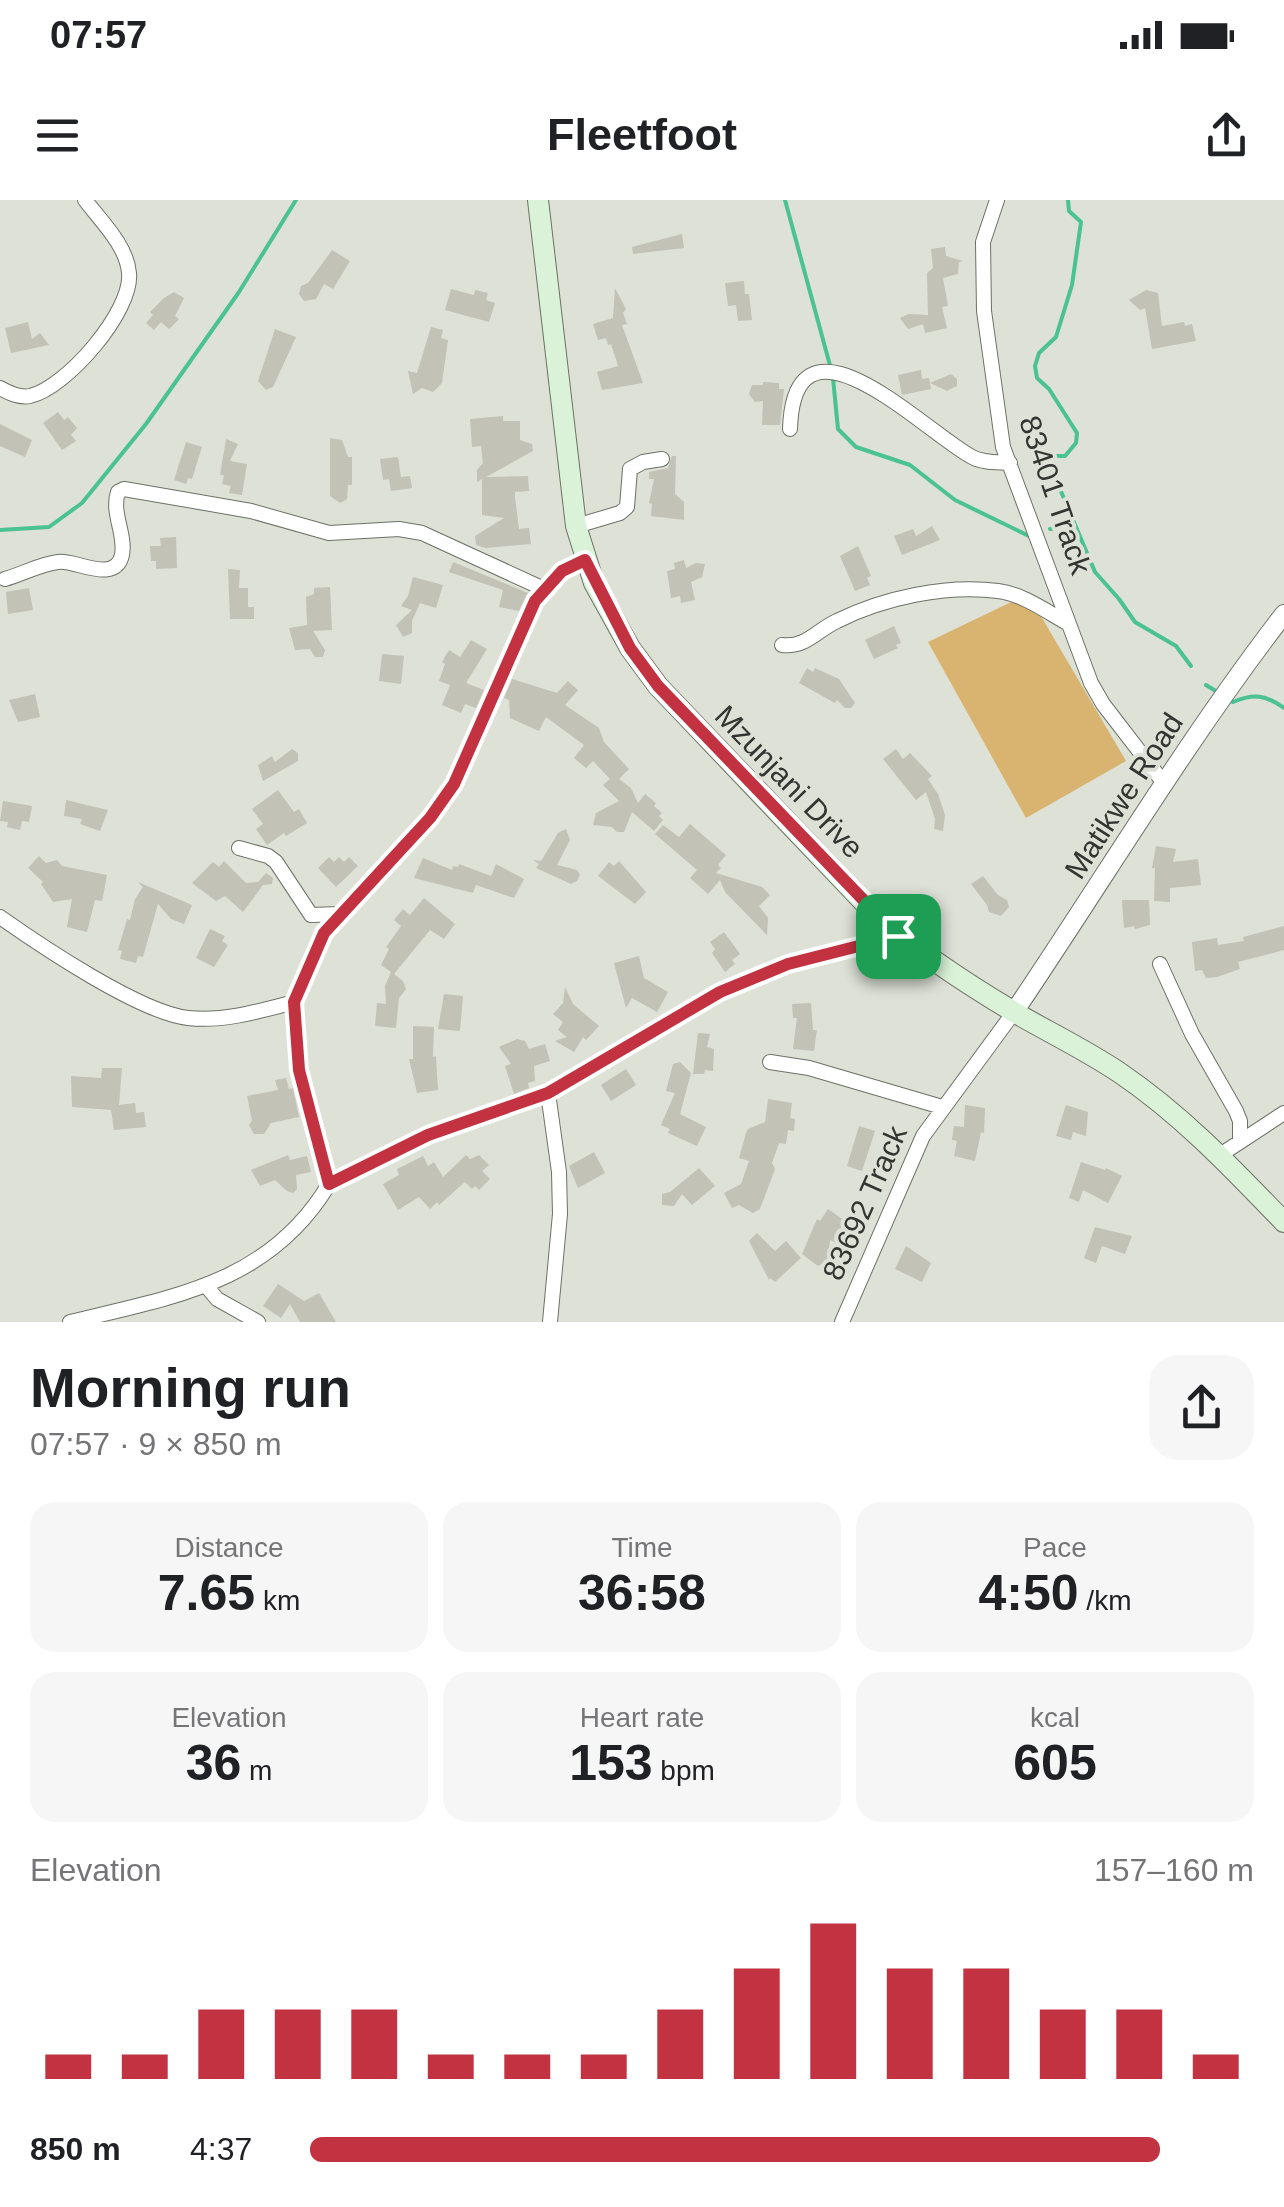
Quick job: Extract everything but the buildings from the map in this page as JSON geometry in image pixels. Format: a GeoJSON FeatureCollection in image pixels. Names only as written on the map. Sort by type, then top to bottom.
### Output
{"type":"FeatureCollection","features":[{"type":"Feature","properties":{"kind":"main road","name":"Mzunjani Drive"},"geometry":{"type":"LineString","coordinates":[[538,200],[576,526],[585,560],[630,648],[658,686],[898,936],[1014,1012],[1122,1074],[1220,1155],[1284,1222]]}},
{"type":"Feature","properties":{"kind":"street"},"geometry":{"type":"LineString","coordinates":[[0,388],[29,396],[53,386],[86,354],[121,308],[128,292],[129,268],[116,242],[85,200]]}},
{"type":"Feature","properties":{"kind":"street","name":"83401 Track"},"geometry":{"type":"LineString","coordinates":[[996,200],[983,242],[984,311],[1004,447],[1092,683],[1103,704],[1163,782]]}},
{"type":"Feature","properties":{"kind":"street"},"geometry":{"type":"LineString","coordinates":[[790,430],[793,401],[800,383],[818,374],[838,372],[892,399],[973,458],[1010,462]]}},
{"type":"Feature","properties":{"kind":"street"},"geometry":{"type":"LineString","coordinates":[[576,526],[620,513],[627,507],[630,469],[642,462],[662,460]]}},
{"type":"Feature","properties":{"kind":"street"},"geometry":{"type":"LineString","coordinates":[[5,579],[58,562],[98,570],[116,564],[122,547],[115,501],[124,489],[250,511],[329,532],[399,529],[422,533],[544,588]]}},
{"type":"Feature","properties":{"kind":"street"},"geometry":{"type":"LineString","coordinates":[[329,1184],[299,1070],[294,1002],[324,933],[430,818],[454,784],[535,601],[562,571],[585,560]]}},
{"type":"Feature","properties":{"kind":"street"},"geometry":{"type":"LineString","coordinates":[[782,644],[806,642],[840,619],[874,606],[951,591],[999,591],[1017,596],[1069,624]]}},
{"type":"Feature","properties":{"kind":"street","name":"Matikwe Road"},"geometry":{"type":"LineString","coordinates":[[1014,1012],[1163,782],[1284,614]]}},
{"type":"Feature","properties":{"kind":"street"},"geometry":{"type":"LineString","coordinates":[[238,848],[276,862],[311,915],[339,914]]}},
{"type":"Feature","properties":{"kind":"street"},"geometry":{"type":"LineString","coordinates":[[0,917],[44,948],[170,1015],[202,1020],[294,1002]]}},
{"type":"Feature","properties":{"kind":"street"},"geometry":{"type":"LineString","coordinates":[[70,1322],[103,1318],[207,1287],[284,1242],[309,1216],[329,1184],[428,1135],[548,1093],[720,992],[788,964],[898,936]]}},
{"type":"Feature","properties":{"kind":"street"},"geometry":{"type":"LineString","coordinates":[[1160,964],[1192,1034],[1236,1111],[1240,1140]]}},
{"type":"Feature","properties":{"kind":"street","name":"83692 Track"},"geometry":{"type":"LineString","coordinates":[[842,1322],[923,1136],[1014,1012]]}},
{"type":"Feature","properties":{"kind":"street"},"geometry":{"type":"LineString","coordinates":[[770,1062],[808,1068],[942,1107]]}},
{"type":"Feature","properties":{"kind":"street"},"geometry":{"type":"LineString","coordinates":[[548,1093],[559,1172],[560,1214],[550,1322]]}},
{"type":"Feature","properties":{"kind":"street"},"geometry":{"type":"LineString","coordinates":[[1220,1155],[1284,1113]]}},
{"type":"Feature","properties":{"kind":"street"},"geometry":{"type":"LineString","coordinates":[[207,1287],[217,1299],[258,1322]]}},
{"type":"Feature","properties":{"kind":"shaded area"},"geometry":{"type":"Polygon","coordinates":[[[1028,594],[1126,761],[1026,818],[928,642],[1028,594]]]}},
{"type":"Feature","properties":{"kind":"waterway"},"geometry":{"type":"LineString","coordinates":[[0,530],[49,527],[82,503],[146,424],[239,292],[296,200]]}},
{"type":"Feature","properties":{"kind":"waterway"},"geometry":{"type":"LineString","coordinates":[[785,200],[831,369]]}},
{"type":"Feature","properties":{"kind":"waterway"},"geometry":{"type":"LineString","coordinates":[[1068,200],[1069,211],[1081,222],[1072,285],[1056,337],[1039,353],[1035,366],[1037,378],[1049,389],[1077,433],[1076,443],[1065,456],[1053,456],[1049,463],[1095,572],[1135,622],[1176,646],[1191,666]]}},
{"type":"Feature","properties":{"kind":"waterway"},"geometry":{"type":"LineString","coordinates":[[833,378],[838,429],[856,447],[910,465],[955,500],[1029,536]]}},
{"type":"Feature","properties":{"kind":"waterway"},"geometry":{"type":"LineString","coordinates":[[1050,529],[1075,526]]}},
{"type":"Feature","properties":{"kind":"waterway"},"geometry":{"type":"LineString","coordinates":[[1206,685],[1219,693]]}},
{"type":"Feature","properties":{"kind":"waterway"},"geometry":{"type":"LineString","coordinates":[[1227,698],[1233,702],[1260,697],[1284,708]]}},
{"type":"Feature","properties":{"kind":"route"},"geometry":{"type":"LineString","coordinates":[[585,560],[630,648],[658,686],[898,936],[788,964],[720,992],[548,1093],[428,1135],[329,1184],[299,1070],[296,991],[324,933],[430,818],[454,784],[535,601],[562,571],[585,560]]}}]}
